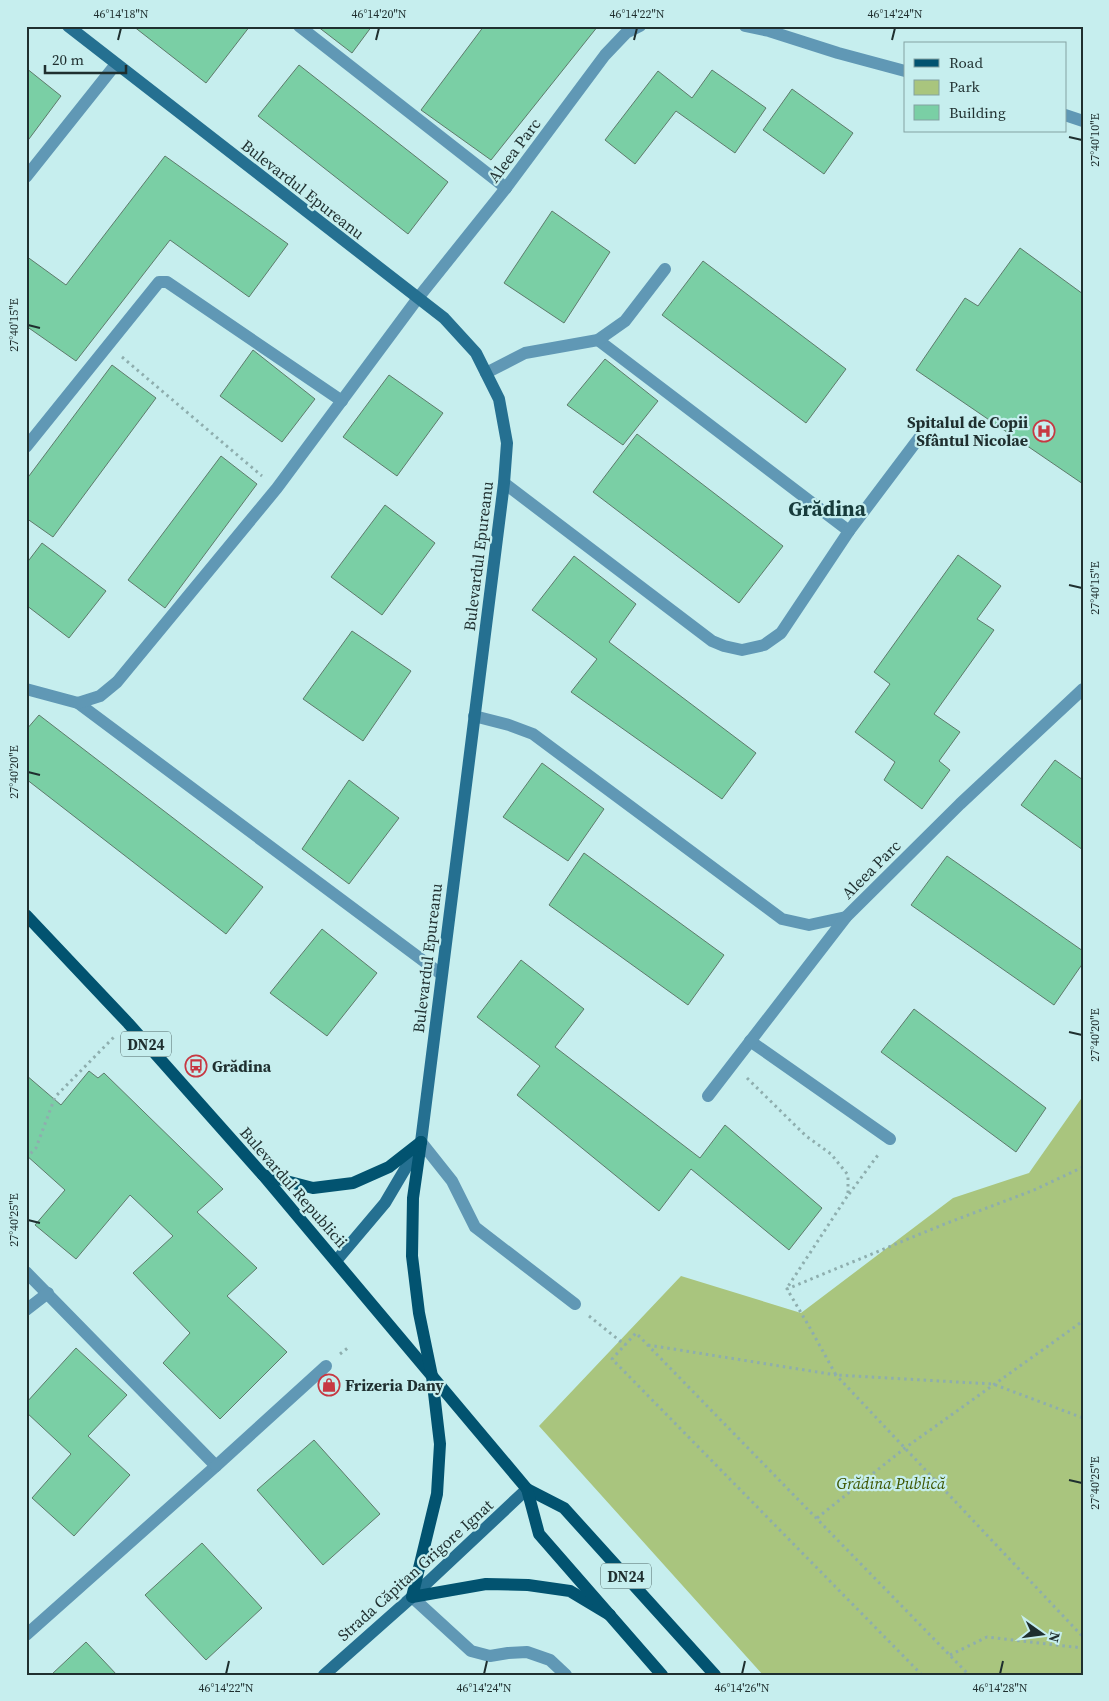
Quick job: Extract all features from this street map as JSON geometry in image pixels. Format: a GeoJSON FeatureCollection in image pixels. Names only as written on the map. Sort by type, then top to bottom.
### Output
{"type":"FeatureCollection","features":[{"type":"Feature","properties":{"kind":"main road","name":"Bulevardul Epureanu"},"geometry":{"type":"LineString","coordinates":[[68,26],[444,318],[476,353],[499,398],[507,443],[504,484],[421,1142],[385,1204],[336,1261]]}},
{"type":"Feature","properties":{"kind":"main road","name":"Bulevardul Republicii"},"geometry":{"type":"LineString","coordinates":[[26,915],[128,1023],[263,1175],[527,1489],[564,1508],[715,1675]]}},
{"type":"Feature","properties":{"kind":"main road"},"geometry":{"type":"LineString","coordinates":[[263,1175],[313,1188],[353,1183],[390,1167],[421,1142]]}},
{"type":"Feature","properties":{"kind":"main road"},"geometry":{"type":"LineString","coordinates":[[421,1142],[413,1198],[412,1256],[419,1312],[432,1376],[440,1444],[438,1494],[412,1597],[486,1584],[528,1585],[570,1591],[610,1615]]}},
{"type":"Feature","properties":{"kind":"main road","name":"Bulevardul Republicii"},"geometry":{"type":"LineString","coordinates":[[527,1489],[539,1534],[662,1675]]}},
{"type":"Feature","properties":{"kind":"main road","name":"Strada Căpitan Grigore Ignat"},"geometry":{"type":"LineString","coordinates":[[324,1675],[412,1597],[527,1489]]}},
{"type":"Feature","properties":{"kind":"street"},"geometry":{"type":"LineString","coordinates":[[299,26],[506,188]]}},
{"type":"Feature","properties":{"kind":"street","name":"Aleea Parc"},"geometry":{"type":"LineString","coordinates":[[78,703],[100,696],[117,682],[277,488],[418,298],[506,188],[605,55],[626,33],[640,26]]}},
{"type":"Feature","properties":{"kind":"street"},"geometry":{"type":"LineString","coordinates":[[745,26],[769,31],[838,53],[904,71]]}},
{"type":"Feature","properties":{"kind":"street"},"geometry":{"type":"LineString","coordinates":[[26,177],[116,64]]}},
{"type":"Feature","properties":{"kind":"street"},"geometry":{"type":"LineString","coordinates":[[1066,115],[1083,121]]}},
{"type":"Feature","properties":{"kind":"street"},"geometry":{"type":"LineString","coordinates":[[486,373],[525,353],[598,340],[625,321],[665,269]]}},
{"type":"Feature","properties":{"kind":"street"},"geometry":{"type":"LineString","coordinates":[[26,447],[159,282],[167,282],[342,402]]}},
{"type":"Feature","properties":{"kind":"street"},"geometry":{"type":"LineString","coordinates":[[598,340],[849,531]]}},
{"type":"Feature","properties":{"kind":"street"},"geometry":{"type":"LineString","coordinates":[[504,484],[712,641],[742,650],[764,645],[781,633],[849,531],[919,438]]}},
{"type":"Feature","properties":{"kind":"street","name":"Aleea Parc"},"geometry":{"type":"LineString","coordinates":[[708,1096],[846,917],[960,804],[1083,689]]}},
{"type":"Feature","properties":{"kind":"street"},"geometry":{"type":"LineString","coordinates":[[26,690],[78,703],[441,974]]}},
{"type":"Feature","properties":{"kind":"street"},"geometry":{"type":"LineString","coordinates":[[474,716],[509,725],[533,734],[782,919],[809,925],[846,917]]}},
{"type":"Feature","properties":{"kind":"street"},"geometry":{"type":"LineString","coordinates":[[750,1041],[890,1138]]}},
{"type":"Feature","properties":{"kind":"street"},"geometry":{"type":"LineString","coordinates":[[421,1142],[452,1181],[475,1227],[574,1304]]}},
{"type":"Feature","properties":{"kind":"street"},"geometry":{"type":"LineString","coordinates":[[26,1272],[216,1466]]}},
{"type":"Feature","properties":{"kind":"street"},"geometry":{"type":"LineString","coordinates":[[26,1310],[48,1293]]}},
{"type":"Feature","properties":{"kind":"street"},"geometry":{"type":"LineString","coordinates":[[26,1635],[326,1366]]}},
{"type":"Feature","properties":{"kind":"street"},"geometry":{"type":"LineString","coordinates":[[412,1597],[470,1650],[490,1656],[527,1652],[550,1660],[566,1675]]}},
{"type":"Feature","properties":{"kind":"path"},"geometry":{"type":"LineString","coordinates":[[108,346],[277,488]]}},
{"type":"Feature","properties":{"kind":"path"},"geometry":{"type":"LineString","coordinates":[[26,1158],[36,1148],[55,1097],[128,1023]]}},
{"type":"Feature","properties":{"kind":"path"},"geometry":{"type":"LineString","coordinates":[[733,1064],[806,1136],[831,1154],[848,1175],[848,1195]]}},
{"type":"Feature","properties":{"kind":"path"},"geometry":{"type":"LineString","coordinates":[[787,1289],[848,1195],[890,1138]]}},
{"type":"Feature","properties":{"kind":"path"},"geometry":{"type":"LineString","coordinates":[[787,1289],[942,1225],[1034,1190],[1083,1167]]}},
{"type":"Feature","properties":{"kind":"path"},"geometry":{"type":"LineString","coordinates":[[787,1289],[836,1375],[1083,1637]]}},
{"type":"Feature","properties":{"kind":"path"},"geometry":{"type":"LineString","coordinates":[[574,1304],[625,1345]]}},
{"type":"Feature","properties":{"kind":"path"},"geometry":{"type":"LineString","coordinates":[[817,1518],[905,1448],[1083,1321]]}},
{"type":"Feature","properties":{"kind":"path"},"geometry":{"type":"LineString","coordinates":[[922,1675],[612,1359],[636,1333],[969,1675]]}},
{"type":"Feature","properties":{"kind":"path"},"geometry":{"type":"LineString","coordinates":[[648,1345],[836,1375],[993,1384],[1083,1418]]}},
{"type":"Feature","properties":{"kind":"path"},"geometry":{"type":"LineString","coordinates":[[950,1656],[986,1637],[1083,1648]]}},
{"type":"Feature","properties":{"kind":"green space","name":"Grădina Publică"},"geometry":{"type":"Polygon","coordinates":[[[1083,1096],[1083,1675],[763,1675],[539,1426],[681,1276],[801,1313],[953,1198],[1029,1173],[1083,1096]]]}},
{"type":"Feature","properties":{"kind":"building"},"geometry":{"type":"Polygon","coordinates":[[[133,26],[250,26],[206,83],[133,26]]]}},
{"type":"Feature","properties":{"kind":"building"},"geometry":{"type":"Polygon","coordinates":[[[317,26],[372,26],[352,53],[317,26]]]}},
{"type":"Feature","properties":{"kind":"building"},"geometry":{"type":"Polygon","coordinates":[[[484,26],[598,26],[491,160],[421,110],[484,26]]]}},
{"type":"Feature","properties":{"kind":"building"},"geometry":{"type":"Polygon","coordinates":[[[299,65],[448,182],[408,234],[258,116],[299,65]]]}},
{"type":"Feature","properties":{"kind":"building"},"geometry":{"type":"Polygon","coordinates":[[[26,68],[61,96],[26,143],[26,68]]]}},
{"type":"Feature","properties":{"kind":"building"},"geometry":{"type":"Polygon","coordinates":[[[712,70],[766,108],[735,153],[676,111],[635,164],[605,140],[658,71],[692,98],[712,70]]]}},
{"type":"Feature","properties":{"kind":"building"},"geometry":{"type":"Polygon","coordinates":[[[792,89],[853,133],[824,174],[763,130],[792,89]]]}},
{"type":"Feature","properties":{"kind":"building"},"geometry":{"type":"Polygon","coordinates":[[[165,156],[288,244],[249,297],[170,240],[76,361],[26,326],[26,256],[66,285],[165,156]]]}},
{"type":"Feature","properties":{"kind":"building"},"geometry":{"type":"Polygon","coordinates":[[[552,211],[610,252],[564,323],[504,283],[552,211]]]}},
{"type":"Feature","properties":{"kind":"building","name":"Spitalul de Copii Sfântul Nicolae"},"geometry":{"type":"Polygon","coordinates":[[[1020,248],[1083,294],[1083,484],[916,370],[965,298],[978,306],[1020,248]]]}},
{"type":"Feature","properties":{"kind":"building"},"geometry":{"type":"Polygon","coordinates":[[[703,261],[846,369],[806,423],[662,315],[703,261]]]}},
{"type":"Feature","properties":{"kind":"building"},"geometry":{"type":"Polygon","coordinates":[[[253,350],[315,399],[282,442],[220,396],[253,350]]]}},
{"type":"Feature","properties":{"kind":"building"},"geometry":{"type":"Polygon","coordinates":[[[605,359],[658,401],[623,445],[567,405],[605,359]]]}},
{"type":"Feature","properties":{"kind":"building"},"geometry":{"type":"Polygon","coordinates":[[[112,365],[156,398],[53,537],[26,518],[26,480],[112,365]]]}},
{"type":"Feature","properties":{"kind":"building"},"geometry":{"type":"Polygon","coordinates":[[[389,375],[443,413],[397,476],[343,437],[389,375]]]}},
{"type":"Feature","properties":{"kind":"building"},"geometry":{"type":"Polygon","coordinates":[[[637,434],[783,546],[739,603],[593,492],[637,434]]]}},
{"type":"Feature","properties":{"kind":"building"},"geometry":{"type":"Polygon","coordinates":[[[221,456],[257,484],[165,608],[128,580],[221,456]]]}},
{"type":"Feature","properties":{"kind":"building"},"geometry":{"type":"Polygon","coordinates":[[[385,505],[435,543],[382,615],[331,577],[385,505]]]}},
{"type":"Feature","properties":{"kind":"building"},"geometry":{"type":"Polygon","coordinates":[[[42,543],[106,591],[69,638],[26,605],[26,564],[42,543]]]}},
{"type":"Feature","properties":{"kind":"building"},"geometry":{"type":"Polygon","coordinates":[[[958,555],[1001,586],[977,619],[994,630],[934,714],[960,732],[939,761],[950,770],[922,809],[884,780],[895,762],[855,732],[890,684],[874,672],[958,555]]]}},
{"type":"Feature","properties":{"kind":"building"},"geometry":{"type":"Polygon","coordinates":[[[574,556],[636,604],[609,642],[756,753],[722,799],[571,692],[597,659],[532,610],[574,556]]]}},
{"type":"Feature","properties":{"kind":"building"},"geometry":{"type":"Polygon","coordinates":[[[352,631],[411,671],[363,741],[303,699],[352,631]]]}},
{"type":"Feature","properties":{"kind":"building"},"geometry":{"type":"Polygon","coordinates":[[[39,715],[263,887],[226,934],[26,779],[26,730],[39,715]]]}},
{"type":"Feature","properties":{"kind":"building"},"geometry":{"type":"Polygon","coordinates":[[[1055,760],[1083,780],[1083,850],[1021,805],[1055,760]]]}},
{"type":"Feature","properties":{"kind":"building"},"geometry":{"type":"Polygon","coordinates":[[[542,763],[604,809],[568,861],[503,817],[542,763]]]}},
{"type":"Feature","properties":{"kind":"building"},"geometry":{"type":"Polygon","coordinates":[[[349,780],[399,818],[349,884],[302,849],[349,780]]]}},
{"type":"Feature","properties":{"kind":"building"},"geometry":{"type":"Polygon","coordinates":[[[584,853],[724,955],[688,1005],[549,905],[584,853]]]}},
{"type":"Feature","properties":{"kind":"building"},"geometry":{"type":"Polygon","coordinates":[[[947,856],[1083,951],[1083,963],[1054,1005],[911,905],[947,856]]]}},
{"type":"Feature","properties":{"kind":"building"},"geometry":{"type":"Polygon","coordinates":[[[322,929],[377,973],[327,1036],[270,993],[322,929]]]}},
{"type":"Feature","properties":{"kind":"building"},"geometry":{"type":"Polygon","coordinates":[[[521,960],[584,1009],[555,1047],[700,1158],[725,1125],[822,1208],[789,1250],[691,1169],[659,1211],[517,1095],[540,1066],[477,1017],[521,960]]]}},
{"type":"Feature","properties":{"kind":"building"},"geometry":{"type":"Polygon","coordinates":[[[914,1009],[1046,1108],[1016,1152],[881,1052],[914,1009]]]}},
{"type":"Feature","properties":{"kind":"building"},"geometry":{"type":"Polygon","coordinates":[[[89,1071],[98,1078],[104,1073],[223,1189],[197,1212],[257,1268],[227,1296],[287,1352],[220,1419],[163,1363],[190,1333],[133,1273],[173,1236],[130,1195],[76,1259],[35,1225],[65,1190],[26,1155],[26,1075],[61,1105],[89,1071]]]}},
{"type":"Feature","properties":{"kind":"building"},"geometry":{"type":"Polygon","coordinates":[[[76,1348],[127,1395],[88,1436],[130,1475],[74,1536],[32,1498],[71,1454],[26,1412],[26,1403],[76,1348]]]}},
{"type":"Feature","properties":{"kind":"building"},"geometry":{"type":"Polygon","coordinates":[[[314,1440],[380,1514],[323,1565],[257,1490],[314,1440]]]}},
{"type":"Feature","properties":{"kind":"building"},"geometry":{"type":"Polygon","coordinates":[[[202,1543],[262,1608],[206,1660],[145,1595],[202,1543]]]}},
{"type":"Feature","properties":{"kind":"building"},"geometry":{"type":"Polygon","coordinates":[[[86,1642],[117,1675],[51,1675],[86,1642]]]}},
{"type":"Feature","properties":{"kind":"place","name":"Spitalul de Copii Sfântul Nicolae"},"geometry":{"type":"Point","coordinates":[1044,431]}},
{"type":"Feature","properties":{"kind":"place","name":"Grădina"},"geometry":{"type":"Point","coordinates":[196,1066]}},
{"type":"Feature","properties":{"kind":"place","name":"Frizeria Dany"},"geometry":{"type":"Point","coordinates":[329,1385]}},
{"type":"Feature","properties":{"kind":"district","name":"Grădina"},"geometry":{"type":"Point","coordinates":[827,508]}}]}
